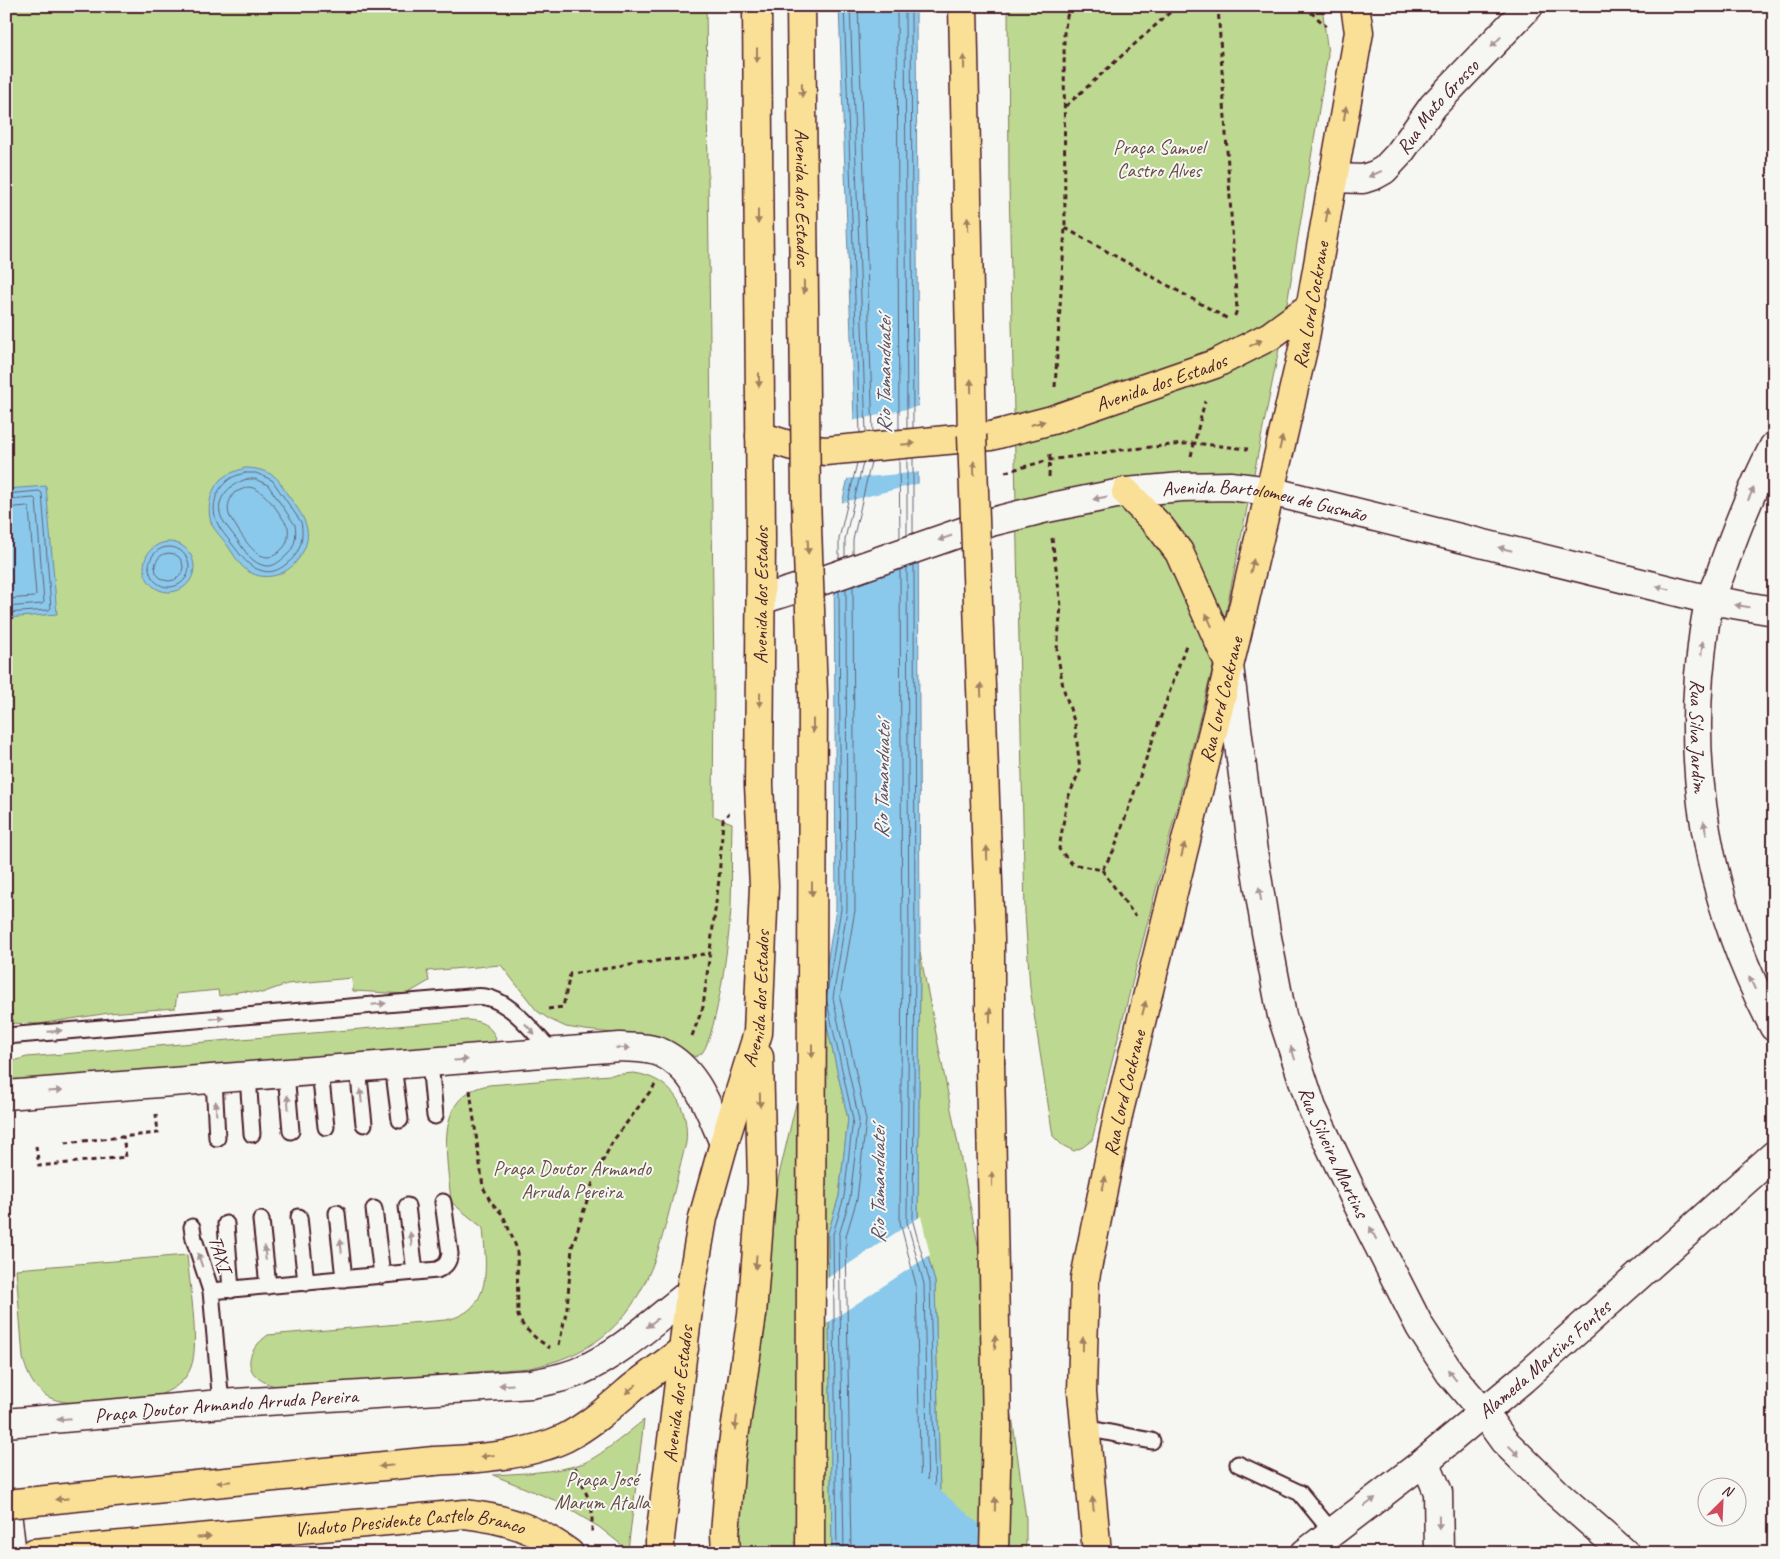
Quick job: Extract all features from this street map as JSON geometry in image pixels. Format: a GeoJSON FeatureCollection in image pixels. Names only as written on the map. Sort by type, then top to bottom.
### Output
{"type":"FeatureCollection","features":[{"type":"Feature","properties":{"kind":"highway","name":"Avenida dos Estados"},"geometry":{"type":"LineString","coordinates":[[660,1553],[660,1538],[690,1293],[703,1218],[758,1033],[764,886],[759,785],[760,436],[757,6]]}},
{"type":"Feature","properties":{"kind":"highway","name":"Avenida dos Estados"},"geometry":{"type":"LineString","coordinates":[[801,6],[806,498],[813,694],[810,1553]]}},
{"type":"Feature","properties":{"kind":"highway"},"geometry":{"type":"LineString","coordinates":[[963,6],[972,435],[990,939],[990,1064],[997,1428],[994,1553]]}},
{"type":"Feature","properties":{"kind":"highway","name":"Rua Lord Cockrane"},"geometry":{"type":"LineString","coordinates":[[1085,1428],[1082,1392],[1085,1278],[1119,1111],[1229,664],[1303,349],[1359,15]]}},
{"type":"Feature","properties":{"kind":"highway","name":"Avenida dos Estados"},"geometry":{"type":"LineString","coordinates":[[760,436],[792,446],[825,451],[991,436],[1052,420],[1215,364],[1270,336],[1311,306]]}},
{"type":"Feature","properties":{"kind":"highway"},"geometry":{"type":"LineString","coordinates":[[1126,492],[1160,527],[1179,552],[1229,664]]}},
{"type":"Feature","properties":{"kind":"highway"},"geometry":{"type":"LineString","coordinates":[[726,1553],[725,1534],[731,1458],[752,1316],[762,1183],[758,1033]]}},
{"type":"Feature","properties":{"kind":"highway"},"geometry":{"type":"LineString","coordinates":[[6,1504],[492,1456],[533,1449],[563,1438],[595,1420],[684,1349]]}},
{"type":"Feature","properties":{"kind":"highway"},"geometry":{"type":"LineString","coordinates":[[1085,1428],[1098,1553]]}},
{"type":"Feature","properties":{"kind":"highway","name":"Viaduto Presidente Castelo Branco"},"geometry":{"type":"LineString","coordinates":[[34,1553],[438,1515],[466,1514],[498,1518],[530,1530],[553,1541],[569,1553]]}},
{"type":"Feature","properties":{"kind":"street","name":"Rua Mato Grosso"},"geometry":{"type":"LineString","coordinates":[[1333,178],[1363,179],[1384,170],[1399,154],[1433,106],[1529,6]]}},
{"type":"Feature","properties":{"kind":"street","name":"Rua Silva Jardim"},"geometry":{"type":"LineString","coordinates":[[1774,446],[1743,512],[1710,600],[1703,640],[1698,695],[1698,753],[1702,810],[1711,861],[1727,918],[1747,972],[1774,1026]]}},
{"type":"Feature","properties":{"kind":"street","name":"Avenida Bartolomeu de Gusmão"},"geometry":{"type":"LineString","coordinates":[[760,600],[830,578],[991,522],[1047,508],[1126,492],[1182,486],[1230,486],[1270,490],[1710,600],[1774,611]]}},
{"type":"Feature","properties":{"kind":"street","name":"Rua Silveira Martins"},"geometry":{"type":"LineString","coordinates":[[1229,664],[1252,845],[1266,932],[1282,1016],[1312,1108],[1358,1205],[1420,1327],[1450,1373],[1483,1412],[1504,1441],[1557,1493],[1625,1553]]}},
{"type":"Feature","properties":{"kind":"street"},"geometry":{"type":"LineString","coordinates":[[6,1095],[552,1052],[620,1047],[637,1048],[661,1052],[689,1074],[698,1086],[724,1143]]}},
{"type":"Feature","properties":{"kind":"street","name":"Alameda Martins Fontes"},"geometry":{"type":"LineString","coordinates":[[1305,1553],[1425,1461],[1483,1412],[1774,1156]]}},
{"type":"Feature","properties":{"kind":"street","name":"Praça Doutor Armando Arruda Pereira"},"geometry":{"type":"LineString","coordinates":[[6,1423],[221,1404],[531,1384],[550,1381],[579,1372],[605,1358],[690,1293]]}},
{"type":"Feature","properties":{"kind":"street"},"geometry":{"type":"LineString","coordinates":[[1425,1461],[1438,1492],[1439,1553]]}},
{"type":"Feature","properties":{"kind":"street"},"geometry":{"type":"LineString","coordinates":[[6,1504],[13,1553]]}},
{"type":"Feature","properties":{"kind":"lane"},"geometry":{"type":"LineString","coordinates":[[6,1036],[486,997],[500,1002],[516,1014],[552,1052]]}},
{"type":"Feature","properties":{"kind":"lane"},"geometry":{"type":"LineString","coordinates":[[430,1062],[435,1116]]}},
{"type":"Feature","properties":{"kind":"lane"},"geometry":{"type":"LineString","coordinates":[[393,1065],[400,1120]]}},
{"type":"Feature","properties":{"kind":"lane"},"geometry":{"type":"LineString","coordinates":[[358,1068],[364,1124]]}},
{"type":"Feature","properties":{"kind":"lane"},"geometry":{"type":"LineString","coordinates":[[320,1071],[326,1127]]}},
{"type":"Feature","properties":{"kind":"lane"},"geometry":{"type":"LineString","coordinates":[[286,1073],[291,1131]]}},
{"type":"Feature","properties":{"kind":"lane"},"geometry":{"type":"LineString","coordinates":[[248,1076],[252,1134]]}},
{"type":"Feature","properties":{"kind":"lane"},"geometry":{"type":"LineString","coordinates":[[214,1079],[217,1138]]}},
{"type":"Feature","properties":{"kind":"lane"},"geometry":{"type":"LineString","coordinates":[[211,1291],[437,1270],[444,1267],[448,1262],[450,1254],[443,1202]]}},
{"type":"Feature","properties":{"kind":"lane"},"geometry":{"type":"LineString","coordinates":[[407,1206],[415,1272]]}},
{"type":"Feature","properties":{"kind":"lane"},"geometry":{"type":"LineString","coordinates":[[374,1209],[382,1276]]}},
{"type":"Feature","properties":{"kind":"lane"},"geometry":{"type":"LineString","coordinates":[[337,1213],[344,1279]]}},
{"type":"Feature","properties":{"kind":"lane"},"geometry":{"type":"LineString","coordinates":[[299,1217],[306,1283]]}},
{"type":"Feature","properties":{"kind":"lane"},"geometry":{"type":"LineString","coordinates":[[261,1220],[268,1286]]}},
{"type":"Feature","properties":{"kind":"lane"},"geometry":{"type":"LineString","coordinates":[[226,1224],[231,1290]]}},
{"type":"Feature","properties":{"kind":"lane","name":"TAXI"},"geometry":{"type":"LineString","coordinates":[[192,1227],[194,1240],[211,1291],[221,1404]]}},
{"type":"Feature","properties":{"kind":"lane"},"geometry":{"type":"LineString","coordinates":[[1085,1428],[1152,1442]]}},
{"type":"Feature","properties":{"kind":"lane"},"geometry":{"type":"LineString","coordinates":[[1238,1464],[1300,1493],[1332,1532]]}},
{"type":"Feature","properties":{"kind":"path"},"geometry":{"type":"LineString","coordinates":[[1069,6],[1064,33],[1065,228],[1047,508],[1061,606],[1057,650],[1063,687],[1075,724],[1080,770],[1067,800],[1059,849],[1072,864],[1102,870],[1135,916],[1165,923]]}},
{"type":"Feature","properties":{"kind":"path"},"geometry":{"type":"LineString","coordinates":[[1065,107],[1177,6]]}},
{"type":"Feature","properties":{"kind":"path"},"geometry":{"type":"LineString","coordinates":[[1065,228],[1233,322],[1238,310],[1218,6]]}},
{"type":"Feature","properties":{"kind":"path"},"geometry":{"type":"LineString","coordinates":[[1182,486],[1215,364]]}},
{"type":"Feature","properties":{"kind":"path"},"geometry":{"type":"LineString","coordinates":[[1001,473],[1050,460],[1121,450],[1194,443],[1279,453]]}},
{"type":"Feature","properties":{"kind":"path"},"geometry":{"type":"LineString","coordinates":[[1102,870],[1114,850],[1187,642]]}},
{"type":"Feature","properties":{"kind":"path"},"geometry":{"type":"LineString","coordinates":[[472,1059],[470,1090],[483,1187],[503,1216],[517,1249],[518,1316],[524,1327],[536,1339],[557,1352],[567,1308],[572,1247],[595,1176],[613,1141],[691,1039],[703,1007],[711,953],[723,820],[759,785]]}},
{"type":"Feature","properties":{"kind":"path"},"geometry":{"type":"LineString","coordinates":[[516,1014],[563,1007],[570,974],[711,953]]}},
{"type":"Feature","properties":{"kind":"path"},"geometry":{"type":"LineString","coordinates":[[65,1143],[150,1134]]}},
{"type":"Feature","properties":{"kind":"path"},"geometry":{"type":"LineString","coordinates":[[36,1146],[39,1166],[126,1157],[123,1136]]}},
{"type":"Feature","properties":{"kind":"path"},"geometry":{"type":"LineString","coordinates":[[563,1438],[592,1507],[592,1534]]}},
{"type":"Feature","properties":{"kind":"green space"},"geometry":{"type":"Polygon","coordinates":[[[6,6],[706,6],[714,680],[713,816],[732,823],[731,907],[728,938],[718,1006],[708,1043],[701,1054],[695,1057],[673,1045],[650,1037],[566,1027],[537,1011],[501,965],[427,971],[429,981],[407,994],[353,991],[352,978],[287,984],[262,993],[243,991],[219,996],[218,990],[177,994],[175,1008],[109,1013],[39,1024],[6,1023],[6,6]]]}},
{"type":"Feature","properties":{"kind":"green space","name":"Praça Samuel Castro Alves"},"geometry":{"type":"Polygon","coordinates":[[[1008,6],[1322,6],[1328,54],[1283,329],[1223,627],[1092,1140],[1074,1151],[1062,1145],[1053,1136],[1030,988],[1025,913],[1009,183],[1008,6]]]}},
{"type":"Feature","properties":{"kind":"green space"},"geometry":{"type":"Polygon","coordinates":[[[920,953],[1012,1416],[1026,1518],[1026,1553],[934,1553],[940,1498],[935,1282],[918,1222],[920,953]]]}},
{"type":"Feature","properties":{"kind":"green space"},"geometry":{"type":"Polygon","coordinates":[[[821,999],[848,1119],[839,1196],[828,1233],[832,1553],[720,1553],[746,1313],[821,999]]]}},
{"type":"Feature","properties":{"kind":"green space"},"geometry":{"type":"Polygon","coordinates":[[[468,1020],[477,1021],[488,1027],[496,1038],[494,1043],[6,1086],[6,1068],[16,1060],[27,1057],[468,1020]]]}},
{"type":"Feature","properties":{"kind":"green space","name":"Praça Doutor Armando Arruda Pereira"},"geometry":{"type":"Polygon","coordinates":[[[634,1073],[658,1081],[675,1096],[685,1117],[686,1143],[668,1218],[644,1285],[626,1313],[602,1337],[570,1356],[529,1368],[280,1387],[269,1384],[254,1373],[250,1367],[250,1359],[259,1343],[268,1335],[446,1320],[461,1315],[472,1307],[480,1296],[484,1284],[483,1228],[451,1202],[446,1149],[451,1115],[458,1102],[471,1091],[489,1085],[634,1073]]]}},
{"type":"Feature","properties":{"kind":"green space"},"geometry":{"type":"Polygon","coordinates":[[[187,1255],[194,1328],[193,1357],[188,1373],[177,1385],[157,1396],[75,1403],[52,1399],[35,1385],[28,1374],[23,1358],[16,1269],[187,1255]]]}},
{"type":"Feature","properties":{"kind":"green space","name":"Praça José Marum Atalla"},"geometry":{"type":"Polygon","coordinates":[[[644,1420],[628,1550],[599,1527],[554,1500],[493,1475],[548,1471],[581,1464],[605,1451],[644,1420]]]}},
{"type":"Feature","properties":{"kind":"water","name":"Rio Tamanduateí"},"geometry":{"type":"Polygon","coordinates":[[[839,6],[916,6],[920,953],[918,1221],[935,1282],[940,1498],[934,1553],[832,1553],[828,1233],[839,1196],[848,1119],[821,999],[836,909],[834,539],[855,447],[839,6]]]}},
{"type":"Feature","properties":{"kind":"water"},"geometry":{"type":"Polygon","coordinates":[[[245,468],[263,471],[276,477],[306,524],[307,540],[299,558],[287,570],[272,576],[255,575],[241,565],[215,530],[210,519],[210,500],[217,484],[224,477],[245,468]]]}},
{"type":"Feature","properties":{"kind":"water"},"geometry":{"type":"Polygon","coordinates":[[[46,486],[57,614],[6,618],[6,489],[46,486]]]}},
{"type":"Feature","properties":{"kind":"water"},"geometry":{"type":"Polygon","coordinates":[[[164,542],[174,542],[187,549],[194,562],[194,572],[187,585],[174,592],[164,592],[155,588],[148,581],[144,572],[144,562],[148,553],[155,546],[164,542]]]}},
{"type":"Feature","properties":{"kind":"pier"},"geometry":{"type":"Polygon","coordinates":[[[920,406],[921,472],[845,479],[853,447],[852,421],[920,406]]]}},
{"type":"Feature","properties":{"kind":"pier"},"geometry":{"type":"Polygon","coordinates":[[[921,483],[921,552],[832,589],[832,538],[840,503],[921,483]]]}},
{"type":"Feature","properties":{"kind":"pier"},"geometry":{"type":"Polygon","coordinates":[[[921,1216],[930,1255],[826,1324],[826,1279],[921,1216]]]}},
{"type":"Feature","properties":{"kind":"waterway"},"geometry":{"type":"LineString","coordinates":[[889,1487],[966,1553]]}}]}
